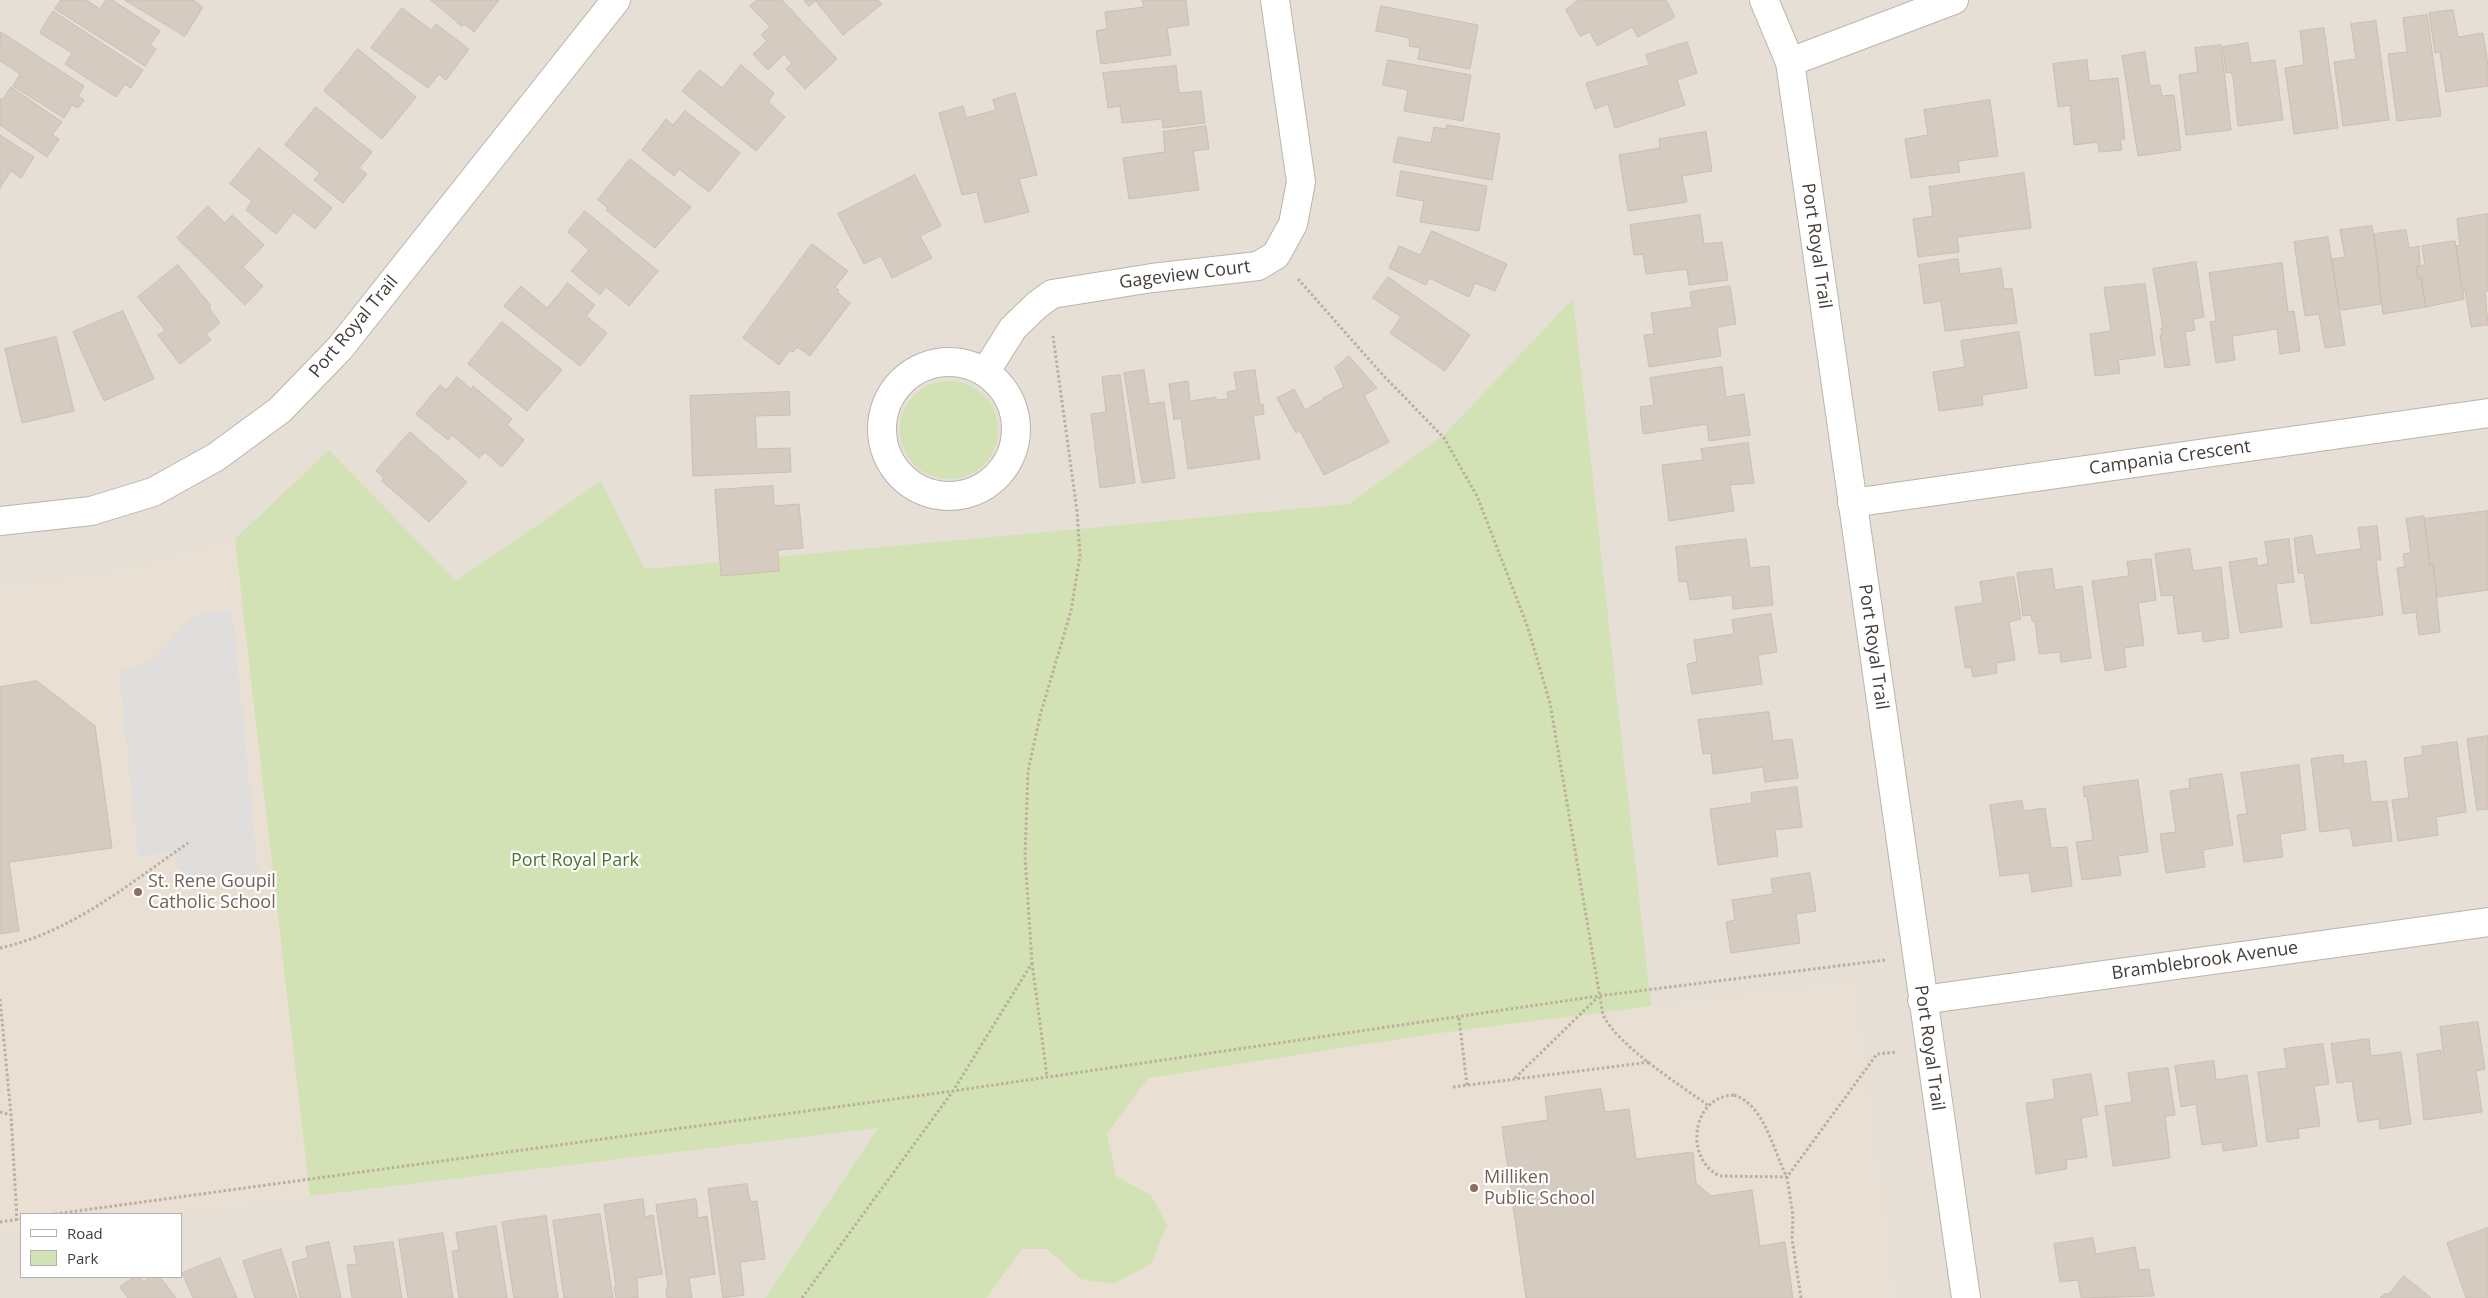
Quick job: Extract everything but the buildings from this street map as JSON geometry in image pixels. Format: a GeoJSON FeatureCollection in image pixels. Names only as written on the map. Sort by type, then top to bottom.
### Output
{"type":"FeatureCollection","features":[{"type":"Feature","properties":{"kind":"street","name":"Port Royal Trail"},"geometry":{"type":"LineString","coordinates":[[0,521],[91,511],[154,492],[216,457],[280,410],[340,348],[616,0]]}},
{"type":"Feature","properties":{"kind":"street"},"geometry":{"type":"LineString","coordinates":[[1276,0],[1301,182],[1293,224],[1276,255]]}},
{"type":"Feature","properties":{"kind":"street","name":"Port Royal Trail"},"geometry":{"type":"LineString","coordinates":[[1764,0],[1790,62],[1922,1000],[1966,1298]]}},
{"type":"Feature","properties":{"kind":"street"},"geometry":{"type":"LineString","coordinates":[[1790,62],[1954,0]]}},
{"type":"Feature","properties":{"kind":"street","name":"Gageview Court"},"geometry":{"type":"LineString","coordinates":[[986,371],[1013,328],[1037,305],[1052,294],[1152,278],[1258,266],[1276,255]]}},
{"type":"Feature","properties":{"kind":"street"},"geometry":{"type":"LineString","coordinates":[[934,361],[986,371],[1008,394],[1017,420],[1011,460],[984,489],[943,499],[911,487],[881,447],[883,405],[903,377],[934,361]]}},
{"type":"Feature","properties":{"kind":"street","name":"Campania Crescent"},"geometry":{"type":"LineString","coordinates":[[1852,503],[2488,413]]}},
{"type":"Feature","properties":{"kind":"street","name":"Bramblebrook Avenue"},"geometry":{"type":"LineString","coordinates":[[1922,1000],[2488,922]]}},
{"type":"Feature","properties":{"kind":"path"},"geometry":{"type":"LineString","coordinates":[[1276,255],[1376,367],[1444,438],[1477,496],[1527,626],[1550,704],[1598,996],[1603,1015],[1609,1025],[1650,1062],[1709,1106]]}},
{"type":"Feature","properties":{"kind":"path"},"geometry":{"type":"LineString","coordinates":[[1037,305],[1052,324],[1077,511],[1080,549],[1073,602],[1040,712],[1028,771],[1026,856],[1032,962],[1047,1076]]}},
{"type":"Feature","properties":{"kind":"path"},"geometry":{"type":"LineString","coordinates":[[0,948],[45,934],[80,917],[188,843]]}},
{"type":"Feature","properties":{"kind":"path"},"geometry":{"type":"LineString","coordinates":[[63,1213],[953,1091],[1459,1018],[1598,996],[1885,960]]}},
{"type":"Feature","properties":{"kind":"path"},"geometry":{"type":"LineString","coordinates":[[802,1298],[953,1091],[1032,962]]}},
{"type":"Feature","properties":{"kind":"path"},"geometry":{"type":"LineString","coordinates":[[1514,1079],[1598,996]]}},
{"type":"Feature","properties":{"kind":"path"},"geometry":{"type":"LineString","coordinates":[[0,999],[19,1219],[0,1222]]}},
{"type":"Feature","properties":{"kind":"path"},"geometry":{"type":"LineString","coordinates":[[1459,1018],[1467,1085]]}},
{"type":"Feature","properties":{"kind":"path"},"geometry":{"type":"LineString","coordinates":[[1787,1177],[1877,1054],[1900,1051]]}},
{"type":"Feature","properties":{"kind":"path"},"geometry":{"type":"LineString","coordinates":[[1453,1087],[1650,1062]]}},
{"type":"Feature","properties":{"kind":"path"},"geometry":{"type":"LineString","coordinates":[[1787,1177],[1726,1177],[1711,1172],[1702,1158],[1696,1136],[1698,1120],[1709,1106],[1731,1095],[1747,1102],[1763,1124],[1787,1177],[1793,1216],[1792,1239],[1802,1298]]}},
{"type":"Feature","properties":{"kind":"path"},"geometry":{"type":"LineString","coordinates":[[0,1112],[11,1115]]}},
{"type":"Feature","properties":{"kind":"shaded area"},"geometry":{"type":"Polygon","coordinates":[[[0,0],[2488,0],[2488,1298],[0,1298],[0,0]]]}},
{"type":"Feature","properties":{"kind":"shaded area","name":"St. Rene Goupil Catholic School"},"geometry":{"type":"Polygon","coordinates":[[[235,538],[310,1196],[182,1213],[20,1213],[20,1235],[0,1237],[0,587],[30,585],[137,568],[235,538]]]}},
{"type":"Feature","properties":{"kind":"shaded area"},"geometry":{"type":"Polygon","coordinates":[[[232,610],[258,871],[190,891],[173,852],[138,857],[119,671],[152,660],[194,615],[232,610]]]}},
{"type":"Feature","properties":{"kind":"shaded area","name":"Milliken Public School"},"geometry":{"type":"Polygon","coordinates":[[[1854,982],[1895,1298],[986,1298],[1148,1078],[1432,1034],[1854,982]]]}},
{"type":"Feature","properties":{"kind":"green space","name":"Port Royal Park"},"geometry":{"type":"Polygon","coordinates":[[[1573,299],[1651,1006],[1432,1034],[1148,1078],[1107,1134],[1116,1176],[1151,1195],[1167,1225],[1151,1264],[1113,1284],[1081,1279],[1047,1249],[1022,1249],[986,1298],[765,1298],[878,1128],[310,1196],[235,539],[329,450],[456,581],[601,481],[645,569],[1349,504],[1446,433],[1573,299]]]}},
{"type":"Feature","properties":{"kind":"green space"},"geometry":{"type":"Polygon","coordinates":[[[949,381],[959,382],[976,389],[990,403],[997,420],[997,440],[990,457],[976,471],[959,478],[949,479],[939,478],[922,471],[908,457],[901,440],[900,430],[901,420],[908,403],[922,389],[939,382],[949,381]]]}},
{"type":"Feature","properties":{"kind":"place","name":"St. Rene Goupil Catholic School"},"geometry":{"type":"Point","coordinates":[138,892]}},
{"type":"Feature","properties":{"kind":"place","name":"Milliken Public School"},"geometry":{"type":"Point","coordinates":[1474,1188]}}]}
